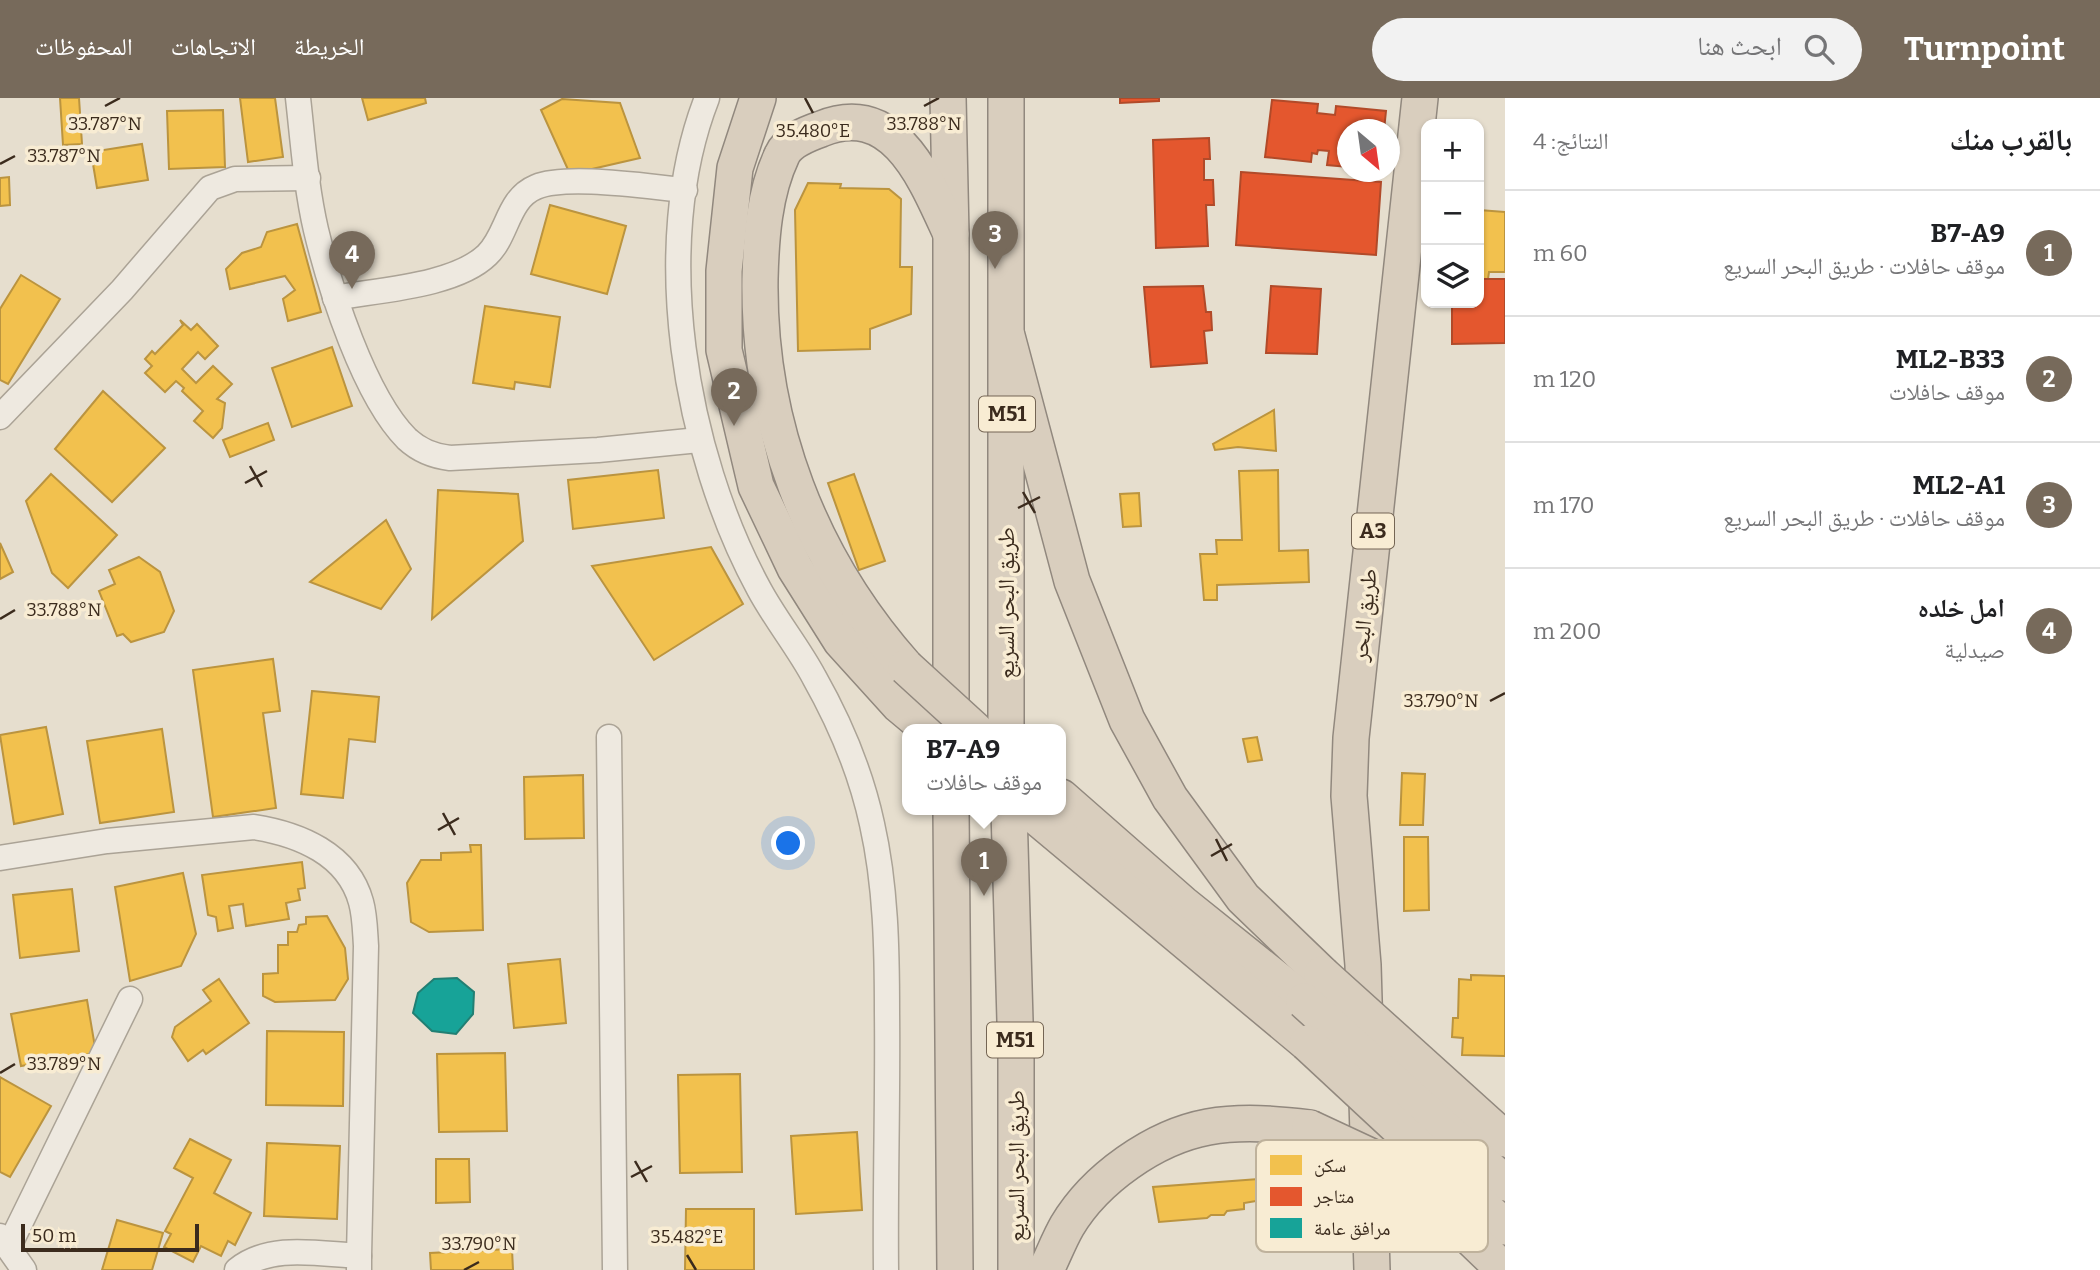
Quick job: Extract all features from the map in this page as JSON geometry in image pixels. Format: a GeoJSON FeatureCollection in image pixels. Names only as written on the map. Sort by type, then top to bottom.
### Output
{"type":"FeatureCollection","features":[{"type":"Feature","properties":{"kind":"highway"},"geometry":{"type":"LineString","coordinates":[[758,98],[735,168],[724,271],[724,350],[753,474],[795,568],[841,642],[899,705],[922,724]]}},
{"type":"Feature","properties":{"kind":"highway","name":"M51"},"geometry":{"type":"LineString","coordinates":[[948,98],[951,234],[951,724]]}},
{"type":"Feature","properties":{"kind":"highway","name":"طريق البحر السريع"},"geometry":{"type":"LineString","coordinates":[[1006,98],[1006,724]]}},
{"type":"Feature","properties":{"kind":"highway","name":"طريق البحر"},"geometry":{"type":"LineString","coordinates":[[1368,1140],[1363,965],[1349,796],[1351,738],[1420,98]]}},
{"type":"Feature","properties":{"kind":"highway"},"geometry":{"type":"LineString","coordinates":[[951,234],[926,180],[901,145],[880,129],[862,123],[838,122],[801,137],[783,152],[767,201],[760,241],[761,352],[774,422],[793,482],[825,553],[863,616],[906,667],[968,724]]}},
{"type":"Feature","properties":{"kind":"highway"},"geometry":{"type":"LineString","coordinates":[[1007,336],[1072,582],[1127,720],[1170,798],[1313,988],[1463,1140]]}},
{"type":"Feature","properties":{"kind":"highway"},"geometry":{"type":"LineString","coordinates":[[1070,803],[1183,904],[1313,988],[1505,1139]]}},
{"type":"Feature","properties":{"kind":"highway"},"geometry":{"type":"LineString","coordinates":[[951,815],[955,1270]]}},
{"type":"Feature","properties":{"kind":"highway","name":"طريق البحر السريع"},"geometry":{"type":"LineString","coordinates":[[1009,815],[1016,1056],[1016,1270]]}},
{"type":"Feature","properties":{"kind":"highway"},"geometry":{"type":"LineString","coordinates":[[1034,815],[1307,1043],[1411,1140]]}},
{"type":"Feature","properties":{"kind":"highway"},"geometry":{"type":"LineString","coordinates":[[1046,1270],[1067,1226],[1087,1199],[1112,1172],[1148,1151],[1207,1127],[1268,1123],[1310,1128],[1336,1140]]}},
{"type":"Feature","properties":{"kind":"highway"},"geometry":{"type":"LineString","coordinates":[[1488,1166],[1505,1183]]}},
{"type":"Feature","properties":{"kind":"highway"},"geometry":{"type":"LineString","coordinates":[[1488,1211],[1505,1227]]}},
{"type":"Feature","properties":{"kind":"highway","name":"طريق البحر"},"geometry":{"type":"LineString","coordinates":[[1371,1252],[1372,1270]]}},
{"type":"Feature","properties":{"kind":"highway"},"geometry":{"type":"LineString","coordinates":[[1485,1252],[1504,1270]]}},
{"type":"Feature","properties":{"kind":"street"},"geometry":{"type":"LineString","coordinates":[[298,98],[316,228],[335,298],[360,360],[406,438],[432,455],[495,456],[699,440]]}},
{"type":"Feature","properties":{"kind":"street"},"geometry":{"type":"LineString","coordinates":[[707,98],[692,149],[680,241],[681,314],[689,399],[699,440],[735,540],[760,590],[814,676],[837,721],[855,764],[872,824],[883,890],[887,953],[886,1270]]}},
{"type":"Feature","properties":{"kind":"street"},"geometry":{"type":"LineString","coordinates":[[0,417],[122,290],[210,188],[235,179],[308,178]]}},
{"type":"Feature","properties":{"kind":"street"},"geometry":{"type":"LineString","coordinates":[[335,298],[444,276],[477,262],[497,242],[515,205],[535,187],[565,182],[685,190]]}},
{"type":"Feature","properties":{"kind":"street"},"geometry":{"type":"LineString","coordinates":[[609,737],[615,1270]]}},
{"type":"Feature","properties":{"kind":"street"},"geometry":{"type":"LineString","coordinates":[[0,858],[107,841],[254,827],[278,831],[323,851],[353,882],[362,904],[366,946],[359,1263],[274,1254],[257,1258],[237,1270]]}},
{"type":"Feature","properties":{"kind":"street"},"geometry":{"type":"LineString","coordinates":[[24,1270],[5,1241],[130,999]]}},
{"type":"Feature","properties":{"kind":"building: سكن"},"geometry":{"type":"Polygon","coordinates":[[[60,98],[79,98],[82,144],[63,145],[60,98]]]}},
{"type":"Feature","properties":{"kind":"building: سكن"},"geometry":{"type":"Polygon","coordinates":[[[240,98],[275,98],[283,157],[248,162],[240,98]]]}},
{"type":"Feature","properties":{"kind":"building: سكن"},"geometry":{"type":"Polygon","coordinates":[[[362,98],[425,98],[426,103],[368,120],[362,98]]]}},
{"type":"Feature","properties":{"kind":"building: سكن"},"geometry":{"type":"Polygon","coordinates":[[[562,99],[620,103],[640,158],[570,174],[541,110],[562,99]]]}},
{"type":"Feature","properties":{"kind":"building: سكن"},"geometry":{"type":"Polygon","coordinates":[[[223,110],[225,167],[169,169],[167,111],[223,110]]]}},
{"type":"Feature","properties":{"kind":"building: سكن"},"geometry":{"type":"Polygon","coordinates":[[[142,144],[148,180],[97,188],[91,152],[142,144]]]}},
{"type":"Feature","properties":{"kind":"building: سكن"},"geometry":{"type":"Polygon","coordinates":[[[9,177],[10,205],[0,206],[0,178],[9,177]]]}},
{"type":"Feature","properties":{"kind":"building: سكن"},"geometry":{"type":"Polygon","coordinates":[[[808,183],[841,184],[840,188],[889,189],[901,199],[900,267],[912,267],[911,314],[870,329],[870,349],[798,351],[795,210],[808,183]]]}},
{"type":"Feature","properties":{"kind":"building: سكن"},"geometry":{"type":"Polygon","coordinates":[[[550,205],[626,226],[607,294],[531,274],[550,205]]]}},
{"type":"Feature","properties":{"kind":"building: سكن"},"geometry":{"type":"Polygon","coordinates":[[[1484,210],[1505,212],[1505,272],[1489,272],[1488,279],[1484,279],[1484,210]]]}},
{"type":"Feature","properties":{"kind":"building: سكن"},"geometry":{"type":"Polygon","coordinates":[[[297,224],[321,312],[288,321],[283,299],[295,290],[285,276],[230,289],[226,269],[242,253],[261,247],[267,232],[297,224]]]}},
{"type":"Feature","properties":{"kind":"building: سكن"},"geometry":{"type":"Polygon","coordinates":[[[21,275],[60,299],[8,384],[0,380],[0,309],[21,275]]]}},
{"type":"Feature","properties":{"kind":"building: سكن"},"geometry":{"type":"Polygon","coordinates":[[[485,306],[560,317],[550,387],[515,382],[514,389],[473,383],[485,306]]]}},
{"type":"Feature","properties":{"kind":"building: سكن"},"geometry":{"type":"Polygon","coordinates":[[[180,320],[191,330],[197,324],[218,346],[205,359],[198,352],[182,369],[196,383],[213,366],[232,384],[217,399],[225,403],[222,428],[213,438],[194,421],[203,411],[182,391],[184,388],[176,381],[165,392],[145,373],[152,366],[145,359],[152,351],[155,354],[183,325],[180,320]]]}},
{"type":"Feature","properties":{"kind":"building: سكن"},"geometry":{"type":"Polygon","coordinates":[[[332,347],[352,406],[292,427],[272,368],[332,347]]]}},
{"type":"Feature","properties":{"kind":"building: سكن"},"geometry":{"type":"Polygon","coordinates":[[[103,391],[165,448],[112,502],[55,449],[103,391]]]}},
{"type":"Feature","properties":{"kind":"building: سكن"},"geometry":{"type":"Polygon","coordinates":[[[1274,410],[1276,451],[1238,447],[1215,450],[1213,444],[1274,410]]]}},
{"type":"Feature","properties":{"kind":"building: سكن"},"geometry":{"type":"Polygon","coordinates":[[[268,423],[274,440],[230,457],[223,440],[268,423]]]}},
{"type":"Feature","properties":{"kind":"building: سكن"},"geometry":{"type":"Polygon","coordinates":[[[658,470],[664,518],[573,529],[568,480],[658,470]]]}},
{"type":"Feature","properties":{"kind":"building: سكن"},"geometry":{"type":"Polygon","coordinates":[[[1278,470],[1279,551],[1308,550],[1309,582],[1217,585],[1217,600],[1204,600],[1200,554],[1217,554],[1216,540],[1242,540],[1239,471],[1278,470]]]}},
{"type":"Feature","properties":{"kind":"building: سكن"},"geometry":{"type":"Polygon","coordinates":[[[51,474],[117,535],[68,588],[52,573],[26,501],[51,474]]]}},
{"type":"Feature","properties":{"kind":"building: سكن"},"geometry":{"type":"Polygon","coordinates":[[[854,474],[885,561],[859,570],[828,483],[854,474]]]}},
{"type":"Feature","properties":{"kind":"building: سكن"},"geometry":{"type":"Polygon","coordinates":[[[438,490],[518,494],[523,541],[432,619],[438,490]]]}},
{"type":"Feature","properties":{"kind":"building: سكن"},"geometry":{"type":"Polygon","coordinates":[[[1139,493],[1141,526],[1123,527],[1120,494],[1139,493]]]}},
{"type":"Feature","properties":{"kind":"building: سكن"},"geometry":{"type":"Polygon","coordinates":[[[386,520],[411,569],[381,609],[310,582],[386,520]]]}},
{"type":"Feature","properties":{"kind":"building: سكن"},"geometry":{"type":"Polygon","coordinates":[[[0,543],[13,572],[0,579],[0,543]]]}},
{"type":"Feature","properties":{"kind":"building: سكن"},"geometry":{"type":"Polygon","coordinates":[[[711,547],[743,604],[654,660],[592,566],[711,547]]]}},
{"type":"Feature","properties":{"kind":"building: سكن"},"geometry":{"type":"Polygon","coordinates":[[[139,557],[160,572],[174,611],[164,632],[131,642],[123,634],[117,636],[99,591],[115,584],[109,570],[139,557]]]}},
{"type":"Feature","properties":{"kind":"building: سكن"},"geometry":{"type":"Polygon","coordinates":[[[273,659],[280,711],[263,713],[276,808],[213,817],[193,670],[273,659]]]}},
{"type":"Feature","properties":{"kind":"building: سكن"},"geometry":{"type":"Polygon","coordinates":[[[312,691],[379,697],[375,742],[349,739],[343,798],[301,794],[312,691]]]}},
{"type":"Feature","properties":{"kind":"building: سكن"},"geometry":{"type":"Polygon","coordinates":[[[46,727],[63,814],[14,824],[0,735],[46,727]]]}},
{"type":"Feature","properties":{"kind":"building: سكن"},"geometry":{"type":"Polygon","coordinates":[[[162,729],[174,812],[100,823],[87,741],[162,729]]]}},
{"type":"Feature","properties":{"kind":"building: سكن"},"geometry":{"type":"Polygon","coordinates":[[[1257,737],[1262,760],[1248,762],[1243,739],[1257,737]]]}},
{"type":"Feature","properties":{"kind":"building: سكن"},"geometry":{"type":"Polygon","coordinates":[[[1402,773],[1425,774],[1423,825],[1400,825],[1402,773]]]}},
{"type":"Feature","properties":{"kind":"building: سكن"},"geometry":{"type":"Polygon","coordinates":[[[583,775],[584,838],[525,839],[524,777],[583,775]]]}},
{"type":"Feature","properties":{"kind":"building: سكن"},"geometry":{"type":"Polygon","coordinates":[[[1404,837],[1428,837],[1429,910],[1404,911],[1404,837]]]}},
{"type":"Feature","properties":{"kind":"building: سكن"},"geometry":{"type":"Polygon","coordinates":[[[470,845],[481,845],[483,930],[429,932],[411,922],[407,883],[421,860],[441,860],[441,853],[471,852],[470,845]]]}},
{"type":"Feature","properties":{"kind":"building: سكن"},"geometry":{"type":"Polygon","coordinates":[[[302,862],[305,888],[298,889],[300,900],[286,903],[289,919],[246,926],[243,904],[229,906],[233,928],[218,931],[216,917],[208,915],[202,875],[302,862]]]}},
{"type":"Feature","properties":{"kind":"building: سكن"},"geometry":{"type":"Polygon","coordinates":[[[183,873],[196,934],[181,966],[130,981],[115,887],[183,873]]]}},
{"type":"Feature","properties":{"kind":"building: سكن"},"geometry":{"type":"Polygon","coordinates":[[[72,889],[79,951],[20,958],[13,895],[72,889]]]}},
{"type":"Feature","properties":{"kind":"building: سكن"},"geometry":{"type":"Polygon","coordinates":[[[327,916],[345,948],[348,979],[335,1000],[275,1002],[263,996],[263,974],[278,973],[278,945],[288,945],[288,932],[297,932],[299,925],[306,924],[306,917],[327,916]]]}},
{"type":"Feature","properties":{"kind":"building: سكن"},"geometry":{"type":"Polygon","coordinates":[[[560,959],[566,1023],[514,1028],[508,964],[560,959]]]}},
{"type":"Feature","properties":{"kind":"building: سكن"},"geometry":{"type":"Polygon","coordinates":[[[1471,975],[1505,976],[1505,1056],[1462,1055],[1463,1038],[1452,1037],[1453,1018],[1458,1018],[1459,979],[1471,980],[1471,975]]]}},
{"type":"Feature","properties":{"kind":"building: سكن"},"geometry":{"type":"Polygon","coordinates":[[[219,979],[249,1023],[206,1054],[203,1050],[188,1061],[172,1037],[175,1027],[211,1001],[203,990],[219,979]]]}},
{"type":"Feature","properties":{"kind":"building: سكن"},"geometry":{"type":"Polygon","coordinates":[[[87,1000],[96,1053],[21,1066],[11,1014],[87,1000]]]}},
{"type":"Feature","properties":{"kind":"building: سكن"},"geometry":{"type":"Polygon","coordinates":[[[267,1031],[344,1032],[343,1106],[266,1105],[267,1031]]]}},
{"type":"Feature","properties":{"kind":"building: سكن"},"geometry":{"type":"Polygon","coordinates":[[[505,1053],[507,1131],[439,1132],[437,1054],[505,1053]]]}},
{"type":"Feature","properties":{"kind":"building: سكن"},"geometry":{"type":"Polygon","coordinates":[[[740,1074],[742,1172],[680,1173],[678,1075],[740,1074]]]}},
{"type":"Feature","properties":{"kind":"building: سكن"},"geometry":{"type":"Polygon","coordinates":[[[0,1077],[51,1106],[10,1177],[0,1172],[0,1077]]]}},
{"type":"Feature","properties":{"kind":"building: سكن"},"geometry":{"type":"Polygon","coordinates":[[[857,1132],[862,1210],[796,1214],[791,1136],[857,1132]]]}},
{"type":"Feature","properties":{"kind":"building: سكن"},"geometry":{"type":"Polygon","coordinates":[[[190,1139],[231,1160],[214,1193],[251,1213],[235,1245],[228,1241],[221,1256],[201,1246],[193,1262],[164,1247],[171,1234],[165,1231],[193,1178],[174,1168],[190,1139]]]}},
{"type":"Feature","properties":{"kind":"building: سكن"},"geometry":{"type":"Polygon","coordinates":[[[267,1143],[340,1146],[337,1219],[264,1216],[267,1143]]]}},
{"type":"Feature","properties":{"kind":"building: سكن"},"geometry":{"type":"Polygon","coordinates":[[[436,1159],[469,1159],[470,1202],[436,1203],[436,1159]]]}},
{"type":"Feature","properties":{"kind":"building: سكن"},"geometry":{"type":"Polygon","coordinates":[[[1256,1179],[1256,1201],[1244,1203],[1244,1209],[1227,1211],[1224,1215],[1159,1222],[1153,1187],[1256,1179]]]}},
{"type":"Feature","properties":{"kind":"building: سكن"},"geometry":{"type":"Polygon","coordinates":[[[686,1209],[754,1209],[754,1270],[685,1270],[686,1209]]]}},
{"type":"Feature","properties":{"kind":"building: سكن"},"geometry":{"type":"Polygon","coordinates":[[[117,1220],[163,1233],[152,1270],[102,1270],[117,1220]]]}},
{"type":"Feature","properties":{"kind":"building: سكن"},"geometry":{"type":"Polygon","coordinates":[[[512,1249],[513,1270],[431,1270],[430,1253],[512,1249]]]}},
{"type":"Feature","properties":{"kind":"building: متاجر"},"geometry":{"type":"Polygon","coordinates":[[[1120,98],[1159,98],[1159,101],[1120,103],[1120,98]]]}},
{"type":"Feature","properties":{"kind":"building: متاجر"},"geometry":{"type":"Polygon","coordinates":[[[1272,100],[1318,104],[1317,113],[1335,115],[1336,106],[1386,111],[1385,119],[1337,119],[1337,166],[1327,165],[1329,151],[1318,150],[1317,154],[1312,153],[1311,162],[1265,157],[1272,100]]]}},
{"type":"Feature","properties":{"kind":"building: متاجر"},"geometry":{"type":"Polygon","coordinates":[[[1209,138],[1210,159],[1204,159],[1204,180],[1213,180],[1214,205],[1206,205],[1208,246],[1156,248],[1153,140],[1209,138]]]}},
{"type":"Feature","properties":{"kind":"building: متاجر"},"geometry":{"type":"Polygon","coordinates":[[[1241,172],[1337,179],[1337,182],[1381,182],[1376,255],[1236,245],[1241,172]]]}},
{"type":"Feature","properties":{"kind":"building: متاجر"},"geometry":{"type":"Polygon","coordinates":[[[1484,279],[1505,279],[1505,343],[1452,344],[1452,308],[1484,308],[1484,279]]]}},
{"type":"Feature","properties":{"kind":"building: متاجر"},"geometry":{"type":"Polygon","coordinates":[[[1203,286],[1206,312],[1211,312],[1212,330],[1204,331],[1207,363],[1151,367],[1144,287],[1203,286]]]}},
{"type":"Feature","properties":{"kind":"building: متاجر"},"geometry":{"type":"Polygon","coordinates":[[[1271,286],[1321,289],[1317,354],[1266,353],[1271,286]]]}},
{"type":"Feature","properties":{"kind":"building: مرافق عامة"},"geometry":{"type":"Polygon","coordinates":[[[457,978],[474,992],[473,1014],[456,1034],[432,1031],[413,1013],[418,993],[434,979],[457,978]]]}},
{"type":"Feature","properties":{"kind":"place","name":"ML2-A1"},"geometry":{"type":"Point","coordinates":[995,269]}},
{"type":"Feature","properties":{"kind":"place","name":"امل خلده"},"geometry":{"type":"Point","coordinates":[352,289]}},
{"type":"Feature","properties":{"kind":"place","name":"ML2-B33"},"geometry":{"type":"Point","coordinates":[734,426]}},
{"type":"Feature","properties":{"kind":"place","name":"B7-A9"},"geometry":{"type":"Point","coordinates":[984,896]}}]}
